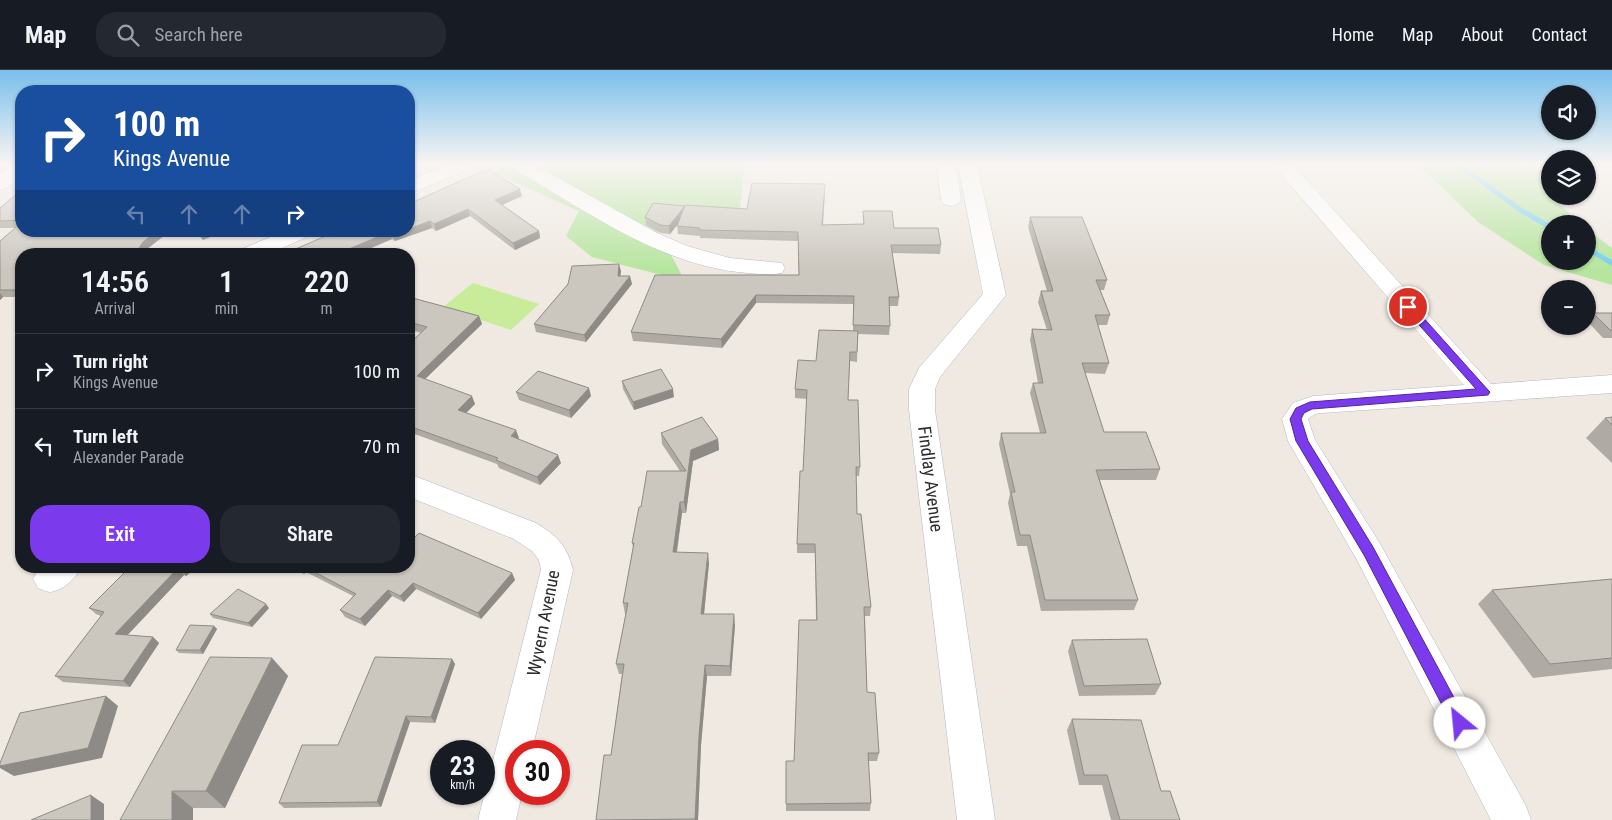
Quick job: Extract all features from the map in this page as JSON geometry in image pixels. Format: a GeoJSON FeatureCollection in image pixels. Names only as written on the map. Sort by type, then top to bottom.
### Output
{"type":"FeatureCollection","features":[{"type":"Feature","properties":{"kind":"street"},"geometry":{"type":"LineString","coordinates":[[582,200],[649,238],[679,251],[728,265],[774,268]]}},
{"type":"Feature","properties":{"kind":"street","name":"Findlay Avenue"},"geometry":{"type":"LineString","coordinates":[[975,200],[996,294],[928,374],[922,389],[922,410],[976,820]]}},
{"type":"Feature","properties":{"kind":"street"},"geometry":{"type":"LineString","coordinates":[[1313,200],[1484,392]]}},
{"type":"Feature","properties":{"kind":"street"},"geometry":{"type":"LineString","coordinates":[[264,248],[290,237]]}},
{"type":"Feature","properties":{"kind":"street"},"geometry":{"type":"LineString","coordinates":[[1512,820],[1368,551],[1302,441],[1296,419],[1300,410],[1310,405],[1612,384]]}},
{"type":"Feature","properties":{"kind":"street","name":"Wyvern Avenue"},"geometry":{"type":"LineString","coordinates":[[415,487],[525,531],[543,542],[554,556],[557,570],[553,589],[497,820]]}},
{"type":"Feature","properties":{"kind":"green space"},"geometry":{"type":"Polygon","coordinates":[[[554,200],[741,200],[740,211],[648,212],[685,281],[592,257],[566,236],[579,211],[554,200]]]}},
{"type":"Feature","properties":{"kind":"green space"},"geometry":{"type":"Polygon","coordinates":[[[1455,200],[1541,200],[1541,205],[1560,205],[1571,215],[1541,215],[1541,263],[1478,222],[1455,200]]]}},
{"type":"Feature","properties":{"kind":"green space"},"geometry":{"type":"Polygon","coordinates":[[[1596,236],[1612,248],[1612,285],[1561,270],[1596,270],[1596,236]]]}},
{"type":"Feature","properties":{"kind":"green space"},"geometry":{"type":"Polygon","coordinates":[[[473,283],[539,304],[511,330],[443,307],[473,283]]]}},
{"type":"Feature","properties":{"kind":"building"},"geometry":{"type":"Polygon","coordinates":[[[9,200],[15,200],[15,220],[0,221],[0,208],[9,200]]]}},
{"type":"Feature","properties":{"kind":"building"},"geometry":{"type":"Polygon","coordinates":[[[495,200],[539,231],[513,243],[468,209],[434,224],[430,221],[415,227],[415,201],[495,200]]]}},
{"type":"Feature","properties":{"kind":"building"},"geometry":{"type":"Polygon","coordinates":[[[749,200],[824,200],[822,225],[864,224],[863,211],[892,211],[894,228],[938,228],[941,245],[891,245],[899,297],[889,297],[890,326],[853,325],[854,296],[756,295],[721,339],[631,332],[655,275],[799,275],[798,232],[699,230],[700,228],[677,226],[685,205],[747,209],[749,200]]]}},
{"type":"Feature","properties":{"kind":"building"},"geometry":{"type":"Polygon","coordinates":[[[653,203],[685,206],[669,226],[660,225],[645,217],[653,203]]]}},
{"type":"Feature","properties":{"kind":"building"},"geometry":{"type":"Polygon","coordinates":[[[1030,217],[1082,217],[1107,280],[1096,280],[1110,315],[1095,315],[1109,363],[1082,363],[1104,432],[1146,432],[1160,469],[1096,470],[1138,600],[1045,600],[1030,535],[1020,535],[1011,492],[1015,492],[1001,433],[1046,433],[1033,383],[1043,383],[1032,329],[1052,330],[1041,291],[1053,291],[1030,217]]]}},
{"type":"Feature","properties":{"kind":"building"},"geometry":{"type":"Polygon","coordinates":[[[15,228],[15,237],[149,237],[139,248],[15,248],[15,290],[0,290],[0,241],[15,228]]]}},
{"type":"Feature","properties":{"kind":"building"},"geometry":{"type":"Polygon","coordinates":[[[323,237],[377,237],[351,248],[298,248],[323,237]]]}},
{"type":"Feature","properties":{"kind":"building"},"geometry":{"type":"Polygon","coordinates":[[[619,264],[618,276],[630,276],[584,335],[534,324],[568,284],[572,266],[619,264]]]}},
{"type":"Feature","properties":{"kind":"building"},"geometry":{"type":"Polygon","coordinates":[[[415,299],[479,316],[417,376],[472,396],[458,410],[516,430],[511,436],[558,455],[537,477],[496,460],[498,458],[415,428],[415,338],[427,327],[415,324],[415,299]]]}},
{"type":"Feature","properties":{"kind":"building"},"geometry":{"type":"Polygon","coordinates":[[[1596,313],[1612,313],[1612,330],[1596,316],[1596,313]]]}},
{"type":"Feature","properties":{"kind":"building"},"geometry":{"type":"Polygon","coordinates":[[[819,330],[858,331],[857,352],[850,352],[848,400],[858,400],[860,467],[856,467],[857,514],[861,514],[871,607],[864,607],[867,692],[875,693],[879,753],[868,753],[871,803],[786,804],[786,761],[794,761],[799,620],[817,620],[815,544],[797,544],[800,471],[803,471],[807,390],[795,389],[798,360],[816,361],[819,330]]]}},
{"type":"Feature","properties":{"kind":"building"},"geometry":{"type":"Polygon","coordinates":[[[661,369],[673,389],[633,402],[622,381],[661,369]]]}},
{"type":"Feature","properties":{"kind":"building"},"geometry":{"type":"Polygon","coordinates":[[[538,371],[589,388],[569,410],[516,392],[538,371]]]}},
{"type":"Feature","properties":{"kind":"building"},"geometry":{"type":"Polygon","coordinates":[[[702,417],[718,439],[691,450],[684,502],[680,502],[673,552],[708,553],[701,614],[734,614],[730,666],[705,665],[695,819],[596,820],[604,755],[611,755],[624,664],[616,664],[628,603],[623,603],[634,543],[632,543],[647,471],[686,471],[661,433],[702,417]]]}},
{"type":"Feature","properties":{"kind":"building"},"geometry":{"type":"Polygon","coordinates":[[[1612,417],[1612,425],[1605,418],[1612,417]]]}},
{"type":"Feature","properties":{"kind":"building"},"geometry":{"type":"Polygon","coordinates":[[[419,533],[512,573],[478,613],[413,583],[400,596],[388,590],[360,619],[340,610],[356,594],[316,573],[415,573],[415,537],[419,533]]]}},
{"type":"Feature","properties":{"kind":"building"},"geometry":{"type":"Polygon","coordinates":[[[124,573],[173,573],[115,634],[153,637],[123,681],[55,676],[104,612],[89,608],[124,573]]]}},
{"type":"Feature","properties":{"kind":"building"},"geometry":{"type":"Polygon","coordinates":[[[1612,579],[1612,658],[1550,664],[1492,590],[1612,579]]]}},
{"type":"Feature","properties":{"kind":"building"},"geometry":{"type":"Polygon","coordinates":[[[238,589],[266,604],[248,623],[210,614],[238,589]]]}},
{"type":"Feature","properties":{"kind":"building"},"geometry":{"type":"Polygon","coordinates":[[[190,625],[214,626],[200,650],[176,650],[190,625]]]}},
{"type":"Feature","properties":{"kind":"building"},"geometry":{"type":"Polygon","coordinates":[[[1147,639],[1161,684],[1084,686],[1072,640],[1147,639]]]}},
{"type":"Feature","properties":{"kind":"building"},"geometry":{"type":"Polygon","coordinates":[[[210,657],[272,658],[206,791],[172,791],[172,820],[120,820],[210,657]]]}},
{"type":"Feature","properties":{"kind":"building"},"geometry":{"type":"Polygon","coordinates":[[[375,657],[452,659],[431,717],[406,716],[377,802],[279,803],[302,745],[338,745],[375,657]]]}},
{"type":"Feature","properties":{"kind":"building"},"geometry":{"type":"Polygon","coordinates":[[[106,696],[88,748],[0,766],[20,713],[106,696]]]}},
{"type":"Feature","properties":{"kind":"building"},"geometry":{"type":"Polygon","coordinates":[[[1072,719],[1141,720],[1161,791],[1170,791],[1180,820],[1120,820],[1107,775],[1084,775],[1072,719]]]}},
{"type":"Feature","properties":{"kind":"building"},"geometry":{"type":"Polygon","coordinates":[[[91,795],[91,820],[31,820],[91,795]]]}},
{"type":"Feature","properties":{"kind":"waterway"},"geometry":{"type":"LineString","coordinates":[[1507,200],[1541,222]]}},
{"type":"Feature","properties":{"kind":"waterway"},"geometry":{"type":"LineString","coordinates":[[1596,254],[1612,263]]}},
{"type":"Feature","properties":{"kind":"route"},"geometry":{"type":"LineString","coordinates":[[1408,307],[1484,392],[1310,405],[1300,410],[1296,419],[1297,429],[1302,441],[1368,551],[1460,723]]}}]}
